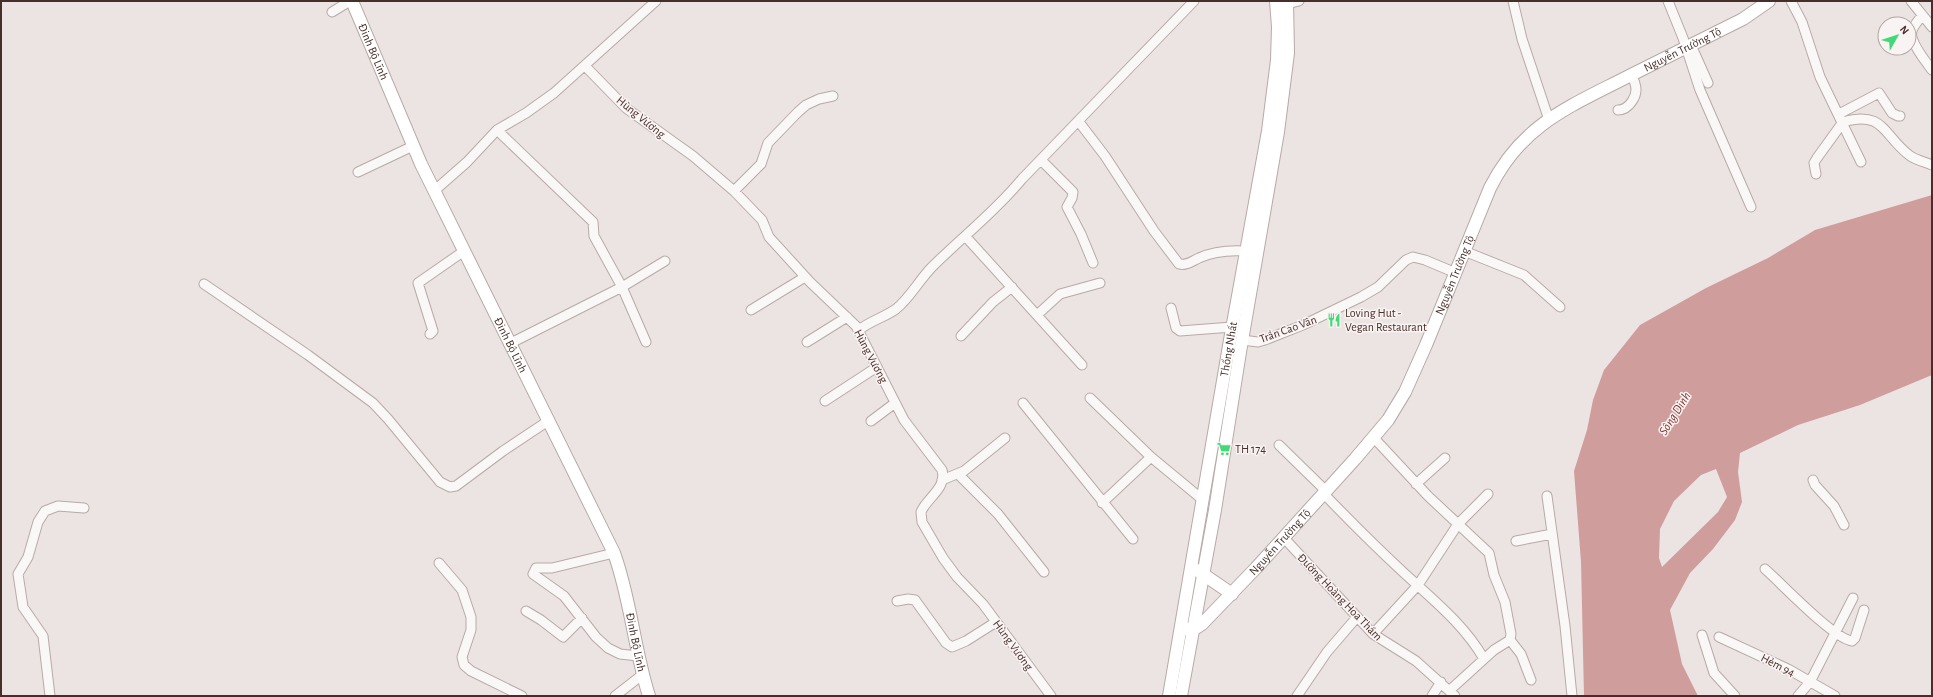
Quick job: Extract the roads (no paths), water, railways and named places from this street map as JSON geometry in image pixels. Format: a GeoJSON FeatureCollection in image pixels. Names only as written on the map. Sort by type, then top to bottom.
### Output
{"type":"FeatureCollection","features":[{"type":"Feature","properties":{"kind":"street"},"geometry":{"type":"LineString","coordinates":[[332,12],[351,1]]}},
{"type":"Feature","properties":{"kind":"street","name":"Đinh Bộ Lĩnh"},"geometry":{"type":"LineString","coordinates":[[351,1],[412,146],[614,553],[627,597],[642,675],[649,696]]}},
{"type":"Feature","properties":{"kind":"street"},"geometry":{"type":"LineString","coordinates":[[434,191],[468,162],[497,130],[526,113],[586,66],[656,1]]}},
{"type":"Feature","properties":{"kind":"street"},"geometry":{"type":"LineString","coordinates":[[859,330],[870,322],[897,308],[929,270],[997,207],[1194,1]]}},
{"type":"Feature","properties":{"kind":"street"},"geometry":{"type":"LineString","coordinates":[[1513,1],[1522,39],[1549,120]]}},
{"type":"Feature","properties":{"kind":"street"},"geometry":{"type":"LineString","coordinates":[[1668,1],[1688,46],[1708,84]]}},
{"type":"Feature","properties":{"kind":"street","name":"Nguyễn Trường Tộ"},"geometry":{"type":"LineString","coordinates":[[1187,629],[1202,624],[1232,594],[1325,493],[1388,420],[1405,392],[1456,273],[1481,208],[1501,168],[1511,153],[1526,138],[1549,120],[1581,100],[1743,19],[1769,1]]}},
{"type":"Feature","properties":{"kind":"street"},"geometry":{"type":"LineString","coordinates":[[1791,1],[1802,22],[1820,77],[1861,162]]}},
{"type":"Feature","properties":{"kind":"street"},"geometry":{"type":"LineString","coordinates":[[1911,1],[1932,27]]}},
{"type":"Feature","properties":{"kind":"street","name":"Thống Nhất"},"geometry":{"type":"LineString","coordinates":[[1181,696],[1187,629],[1232,365],[1232,327],[1257,196],[1275,77],[1278,34],[1287,2]]}},
{"type":"Feature","properties":{"kind":"street","name":"Thống Nhất"},"geometry":{"type":"LineString","coordinates":[[1197,571],[1203,500],[1232,365],[1242,340],[1269,192],[1285,85],[1288,41],[1287,2]]}},
{"type":"Feature","properties":{"kind":"street"},"geometry":{"type":"LineString","coordinates":[[1922,15],[1912,32],[1912,36],[1918,49],[1932,70]]}},
{"type":"Feature","properties":{"kind":"street"},"geometry":{"type":"LineString","coordinates":[[1688,46],[1702,96],[1752,207]]}},
{"type":"Feature","properties":{"kind":"street","name":"Hùng Vương"},"geometry":{"type":"LineString","coordinates":[[586,66],[626,108],[693,156],[734,191],[762,220],[769,237],[805,277],[859,330],[910,430],[940,467],[943,474],[937,491],[922,509],[921,518],[929,535],[950,568],[978,599],[996,622],[1048,695]]}},
{"type":"Feature","properties":{"kind":"street"},"geometry":{"type":"LineString","coordinates":[[1618,110],[1628,106],[1634,96],[1635,84],[1631,76]]}},
{"type":"Feature","properties":{"kind":"street"},"geometry":{"type":"LineString","coordinates":[[1816,174],[1814,163],[1841,118],[1879,93],[1892,113],[1900,116]]}},
{"type":"Feature","properties":{"kind":"street"},"geometry":{"type":"LineString","coordinates":[[734,191],[761,164],[768,143],[798,112],[806,105],[819,99],[834,96]]}},
{"type":"Feature","properties":{"kind":"street"},"geometry":{"type":"LineString","coordinates":[[1841,118],[1869,118],[1885,130],[1910,155],[1932,165]]}},
{"type":"Feature","properties":{"kind":"street"},"geometry":{"type":"LineString","coordinates":[[1079,122],[1105,156],[1154,231],[1179,264],[1184,265],[1208,254],[1246,251]]}},
{"type":"Feature","properties":{"kind":"street"},"geometry":{"type":"LineString","coordinates":[[497,130],[593,222],[594,236],[622,287],[646,342]]}},
{"type":"Feature","properties":{"kind":"street"},"geometry":{"type":"LineString","coordinates":[[358,172],[412,146]]}},
{"type":"Feature","properties":{"kind":"street"},"geometry":{"type":"LineString","coordinates":[[1041,160],[1073,192],[1072,198],[1067,207],[1081,234],[1093,263]]}},
{"type":"Feature","properties":{"kind":"street"},"geometry":{"type":"LineString","coordinates":[[966,237],[1082,365]]}},
{"type":"Feature","properties":{"kind":"street"},"geometry":{"type":"LineString","coordinates":[[430,334],[433,330],[418,283],[464,251]]}},
{"type":"Feature","properties":{"kind":"street"},"geometry":{"type":"LineString","coordinates":[[1464,251],[1524,275],[1560,307]]}},
{"type":"Feature","properties":{"kind":"street","name":"Trần Cao Vân"},"geometry":{"type":"LineString","coordinates":[[1242,340],[1258,342],[1266,340],[1323,316],[1371,291],[1393,274],[1406,260],[1413,257],[1425,260],[1456,273]]}},
{"type":"Feature","properties":{"kind":"street"},"geometry":{"type":"LineString","coordinates":[[509,344],[622,287],[666,261]]}},
{"type":"Feature","properties":{"kind":"street"},"geometry":{"type":"LineString","coordinates":[[751,310],[805,277]]}},
{"type":"Feature","properties":{"kind":"street"},"geometry":{"type":"LineString","coordinates":[[1037,315],[1060,294],[1100,283]]}},
{"type":"Feature","properties":{"kind":"street"},"geometry":{"type":"LineString","coordinates":[[204,284],[308,355],[373,403],[388,419],[424,464],[445,486],[456,486],[503,451],[548,421]]}},
{"type":"Feature","properties":{"kind":"street"},"geometry":{"type":"LineString","coordinates":[[961,336],[993,302],[1012,287]]}},
{"type":"Feature","properties":{"kind":"street"},"geometry":{"type":"LineString","coordinates":[[1171,308],[1176,328],[1180,331],[1232,327]]}},
{"type":"Feature","properties":{"kind":"street"},"geometry":{"type":"LineString","coordinates":[[808,342],[847,317]]}},
{"type":"Feature","properties":{"kind":"street"},"geometry":{"type":"LineString","coordinates":[[825,401],[877,367]]}},
{"type":"Feature","properties":{"kind":"street"},"geometry":{"type":"LineString","coordinates":[[1090,398],[1151,457],[1203,500]]}},
{"type":"Feature","properties":{"kind":"street"},"geometry":{"type":"LineString","coordinates":[[871,421],[895,403]]}},
{"type":"Feature","properties":{"kind":"street"},"geometry":{"type":"LineString","coordinates":[[1023,403],[1102,503],[1133,539]]}},
{"type":"Feature","properties":{"kind":"street"},"geometry":{"type":"LineString","coordinates":[[942,480],[958,474],[973,465],[1005,438]]}},
{"type":"Feature","properties":{"kind":"street"},"geometry":{"type":"LineString","coordinates":[[1374,438],[1416,484],[1482,545],[1490,556],[1494,576],[1505,602],[1511,634],[1510,640],[1521,654],[1531,680]]}},
{"type":"Feature","properties":{"kind":"street"},"geometry":{"type":"LineString","coordinates":[[1280,445],[1363,535],[1418,585],[1468,635],[1484,660]]}},
{"type":"Feature","properties":{"kind":"street"},"geometry":{"type":"LineString","coordinates":[[1102,503],[1151,457]]}},
{"type":"Feature","properties":{"kind":"street"},"geometry":{"type":"LineString","coordinates":[[1416,484],[1445,458]]}},
{"type":"Feature","properties":{"kind":"street"},"geometry":{"type":"LineString","coordinates":[[958,474],[998,514],[1044,572]]}},
{"type":"Feature","properties":{"kind":"street"},"geometry":{"type":"LineString","coordinates":[[1813,480],[1815,485],[1834,506],[1844,525]]}},
{"type":"Feature","properties":{"kind":"street"},"geometry":{"type":"LineString","coordinates":[[1373,634],[1418,585],[1458,524],[1488,494]]}},
{"type":"Feature","properties":{"kind":"street"},"geometry":{"type":"LineString","coordinates":[[1546,496],[1572,696]]}},
{"type":"Feature","properties":{"kind":"street"},"geometry":{"type":"LineString","coordinates":[[50,696],[43,636],[23,606],[18,574],[28,557],[38,522],[45,511],[58,506],[84,508]]}},
{"type":"Feature","properties":{"kind":"street"},"geometry":{"type":"LineString","coordinates":[[1516,542],[1552,534]]}},
{"type":"Feature","properties":{"kind":"street","name":"Đường Hoàng Hoa Thám"},"geometry":{"type":"LineString","coordinates":[[1284,538],[1373,634],[1416,661],[1453,693]]}},
{"type":"Feature","properties":{"kind":"street"},"geometry":{"type":"LineString","coordinates":[[614,553],[552,568],[538,568],[534,570],[533,574],[534,577],[564,596],[596,637],[612,651],[620,654],[638,656]]}},
{"type":"Feature","properties":{"kind":"street"},"geometry":{"type":"LineString","coordinates":[[439,563],[462,590],[471,617],[472,630],[462,657],[464,665],[471,671],[522,696]]}},
{"type":"Feature","properties":{"kind":"street"},"geometry":{"type":"LineString","coordinates":[[1765,569],[1834,632],[1846,640],[1854,640],[1864,610]]}},
{"type":"Feature","properties":{"kind":"street"},"geometry":{"type":"LineString","coordinates":[[1197,571],[1232,594]]}},
{"type":"Feature","properties":{"kind":"street"},"geometry":{"type":"LineString","coordinates":[[1798,696],[1810,682],[1834,632],[1853,598]]}},
{"type":"Feature","properties":{"kind":"street"},"geometry":{"type":"LineString","coordinates":[[897,601],[908,599],[915,600],[946,643],[952,647],[958,646],[996,622]]}},
{"type":"Feature","properties":{"kind":"street"},"geometry":{"type":"LineString","coordinates":[[526,611],[541,620],[561,637],[565,636],[582,618]]}},
{"type":"Feature","properties":{"kind":"street"},"geometry":{"type":"LineString","coordinates":[[1297,696],[1327,652],[1357,617]]}},
{"type":"Feature","properties":{"kind":"street","name":"Thống Nhất"},"geometry":{"type":"LineString","coordinates":[[1169,696],[1187,629]]}},
{"type":"Feature","properties":{"kind":"street"},"geometry":{"type":"LineString","coordinates":[[1702,635],[1714,673],[1735,696]]}},
{"type":"Feature","properties":{"kind":"street","name":"Hẻm 94"},"geometry":{"type":"LineString","coordinates":[[1720,637],[1788,669],[1835,696]]}},
{"type":"Feature","properties":{"kind":"street"},"geometry":{"type":"LineString","coordinates":[[1453,693],[1484,660],[1498,647],[1510,640]]}},
{"type":"Feature","properties":{"kind":"street"},"geometry":{"type":"LineString","coordinates":[[615,696],[642,675]]}},
{"type":"Feature","properties":{"kind":"street"},"geometry":{"type":"LineString","coordinates":[[1432,696],[1441,682]]}},
{"type":"Feature","properties":{"kind":"water","name":"Sông Dinh"},"geometry":{"type":"Polygon","coordinates":[[[1932,195],[1932,375],[1860,405],[1798,425],[1740,453],[1738,472],[1742,502],[1735,520],[1713,549],[1690,573],[1670,610],[1682,664],[1698,696],[1584,696],[1581,562],[1574,471],[1587,430],[1593,400],[1604,370],[1640,325],[1706,288],[1768,258],[1815,230],[1932,195]],[[1716,469],[1701,475],[1674,501],[1660,529],[1659,558],[1662,567],[1718,512],[1727,497],[1716,469]]]}},
{"type":"Feature","properties":{"kind":"place","name":"Loving Hut - Vegan Restaurant"},"geometry":{"type":"Point","coordinates":[1334,320]}},
{"type":"Feature","properties":{"kind":"place","name":"TH 174"},"geometry":{"type":"Point","coordinates":[1224,449]}}]}
